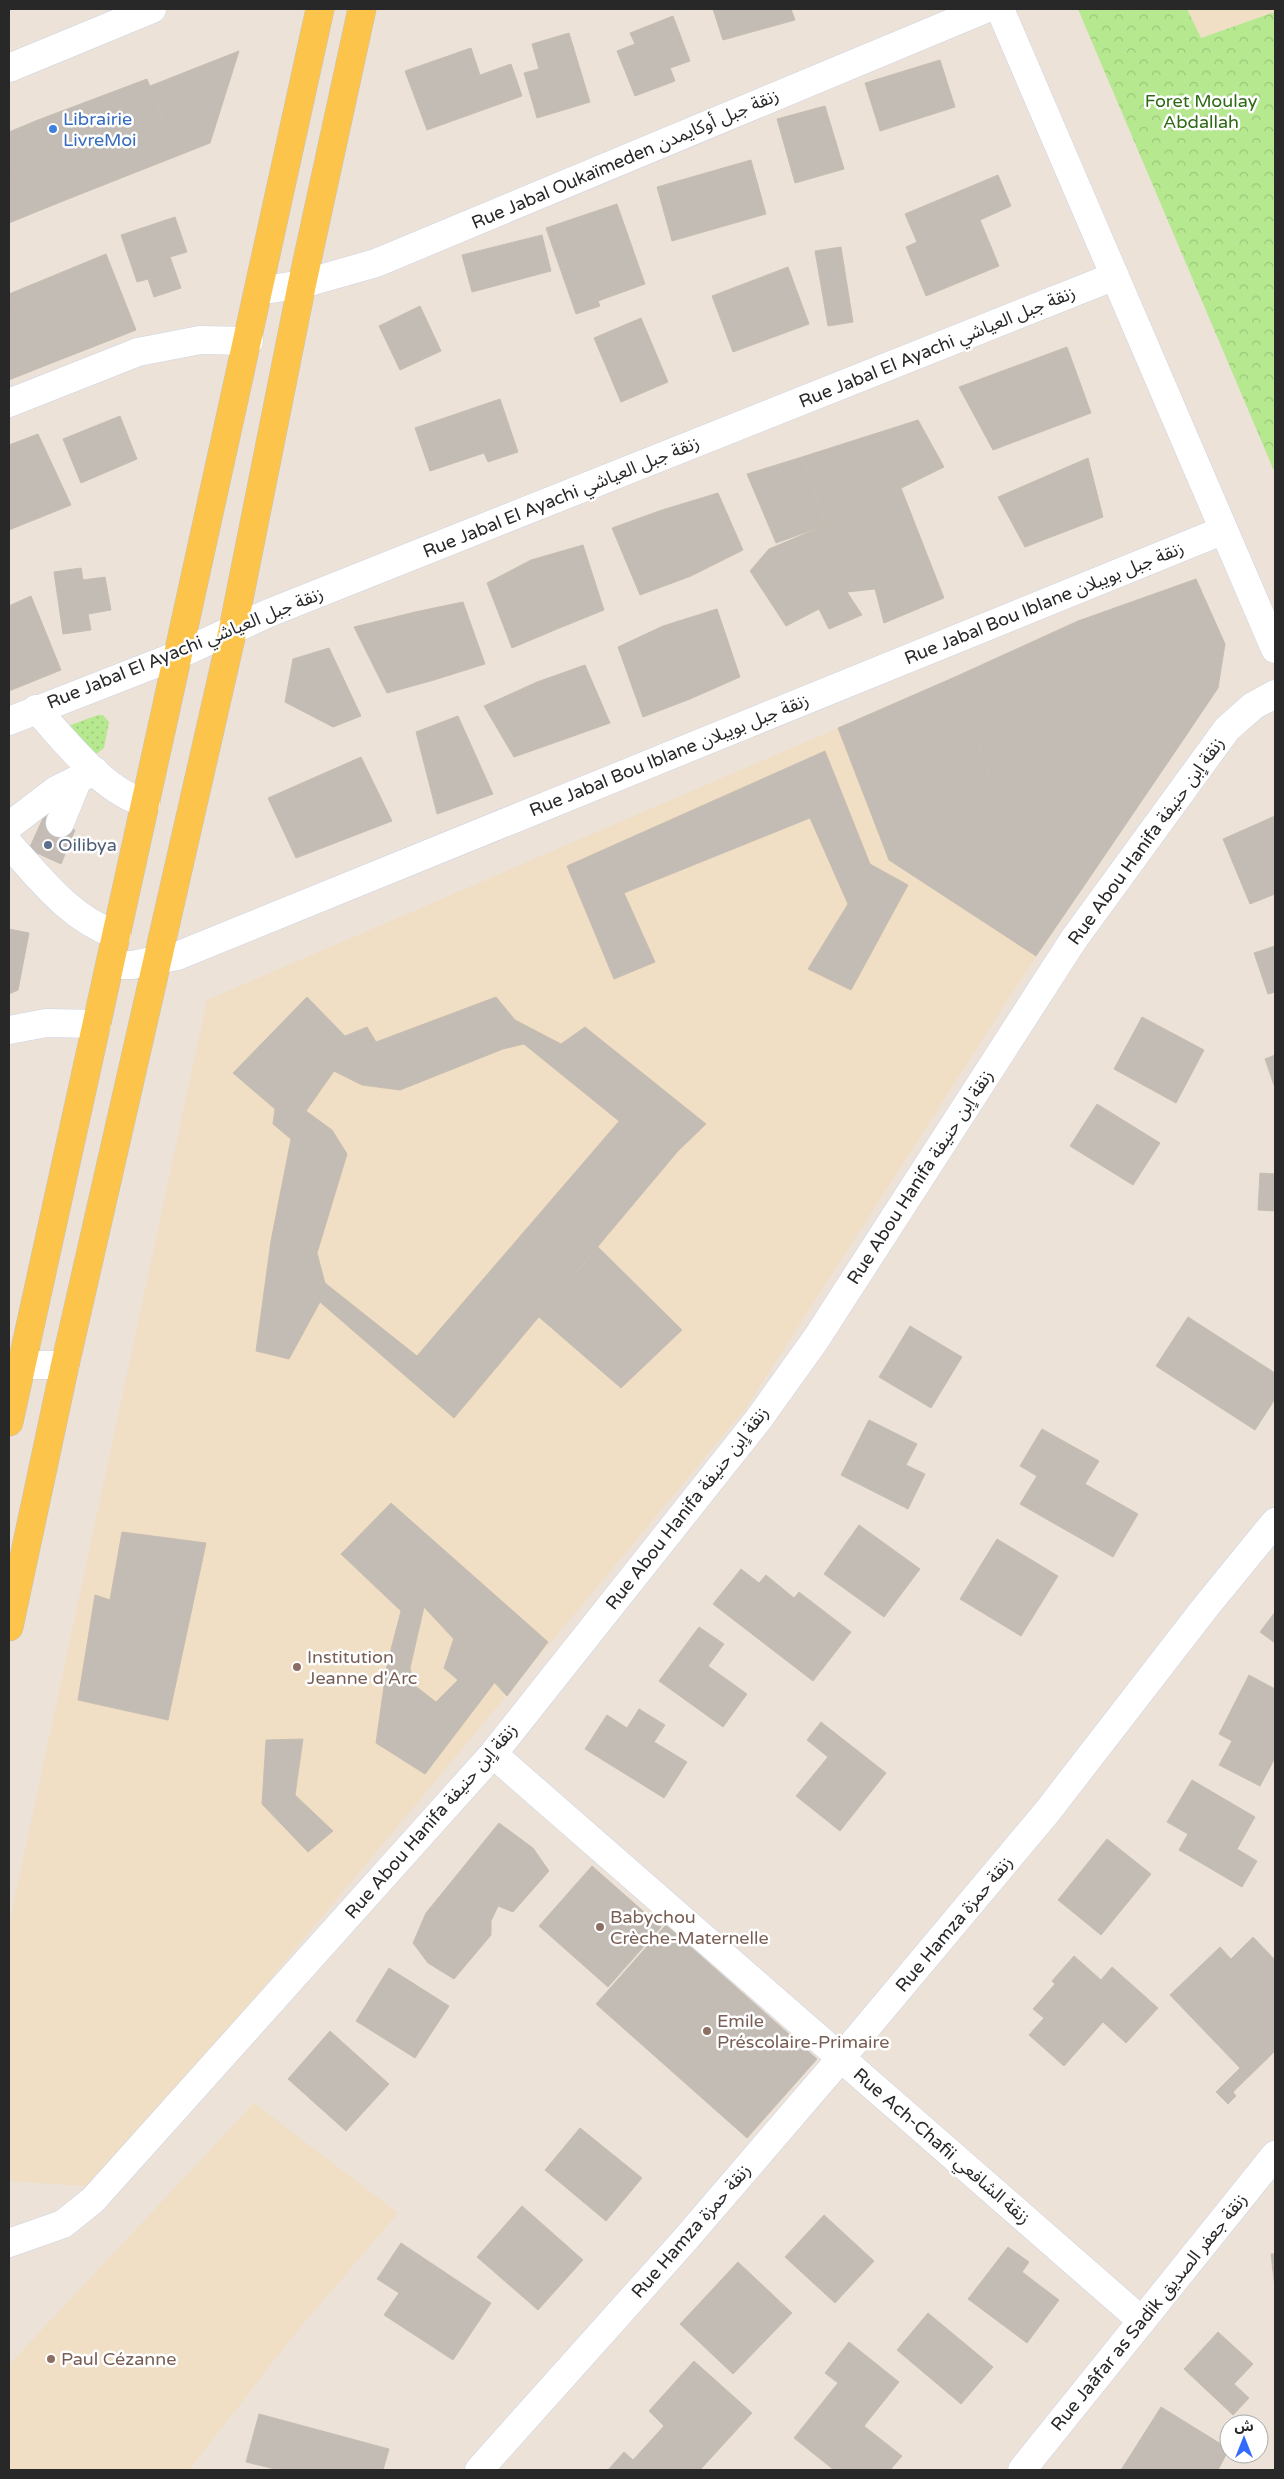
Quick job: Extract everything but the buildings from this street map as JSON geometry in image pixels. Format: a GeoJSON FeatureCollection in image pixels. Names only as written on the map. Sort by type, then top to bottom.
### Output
{"type":"FeatureCollection","features":[{"type":"Feature","properties":{"kind":"main road"},"geometry":{"type":"LineString","coordinates":[[9,1422],[15,1364],[118,935],[320,9]]}},
{"type":"Feature","properties":{"kind":"main road"},"geometry":{"type":"LineString","coordinates":[[9,1628],[65,1364],[233,629],[302,284],[362,9]]}},
{"type":"Feature","properties":{"kind":"street"},"geometry":{"type":"LineString","coordinates":[[9,68],[152,9]]}},
{"type":"Feature","properties":{"kind":"street","name":"Rue Jabal Oukaïmeden زنقة جبل أوكايمدن"},"geometry":{"type":"LineString","coordinates":[[259,291],[302,284],[376,263],[985,9]]}},
{"type":"Feature","properties":{"kind":"street"},"geometry":{"type":"LineString","coordinates":[[1000,9],[1275,649]]}},
{"type":"Feature","properties":{"kind":"street","name":"Rue Jabal El Ayachi زنقة جبل العياشي"},"geometry":{"type":"LineString","coordinates":[[9,721],[178,655],[233,629],[1115,276]]}},
{"type":"Feature","properties":{"kind":"street"},"geometry":{"type":"LineString","coordinates":[[9,403],[138,352],[200,340],[248,342]]}},
{"type":"Feature","properties":{"kind":"street","name":"Rue Jabal Bou Iblane زنقة جبل بويبلان"},"geometry":{"type":"LineString","coordinates":[[111,965],[158,961],[177,956],[1224,530]]}},
{"type":"Feature","properties":{"kind":"street","name":"Rue Abou Hanifa زنقة اٍبن حنيفة"},"geometry":{"type":"LineString","coordinates":[[9,2243],[63,2224],[92,2200],[492,1754],[758,1420],[793,1371],[1074,939],[1199,766],[1227,729],[1252,706],[1275,694]]}},
{"type":"Feature","properties":{"kind":"street"},"geometry":{"type":"LineString","coordinates":[[36,709],[86,775],[146,803]]}},
{"type":"Feature","properties":{"kind":"street"},"geometry":{"type":"LineString","coordinates":[[60,823],[86,775]]}},
{"type":"Feature","properties":{"kind":"street"},"geometry":{"type":"LineString","coordinates":[[9,826],[36,803],[86,775]]}},
{"type":"Feature","properties":{"kind":"street"},"geometry":{"type":"LineString","coordinates":[[9,844],[41,866],[85,920],[118,935]]}},
{"type":"Feature","properties":{"kind":"street"},"geometry":{"type":"LineString","coordinates":[[9,1030],[46,1023],[97,1024]]}},
{"type":"Feature","properties":{"kind":"street"},"geometry":{"type":"LineString","coordinates":[[15,1364],[65,1364]]}},
{"type":"Feature","properties":{"kind":"street","name":"Rue Hamza زنقة حمزة"},"geometry":{"type":"LineString","coordinates":[[479,2470],[682,2242],[841,2058],[1047,1812],[1204,1609],[1275,1522]]}},
{"type":"Feature","properties":{"kind":"street","name":"Rue Ach-Chafii زنقة الشافعي"},"geometry":{"type":"LineString","coordinates":[[492,1754],[1142,2320]]}},
{"type":"Feature","properties":{"kind":"street","name":"Rue Jaâfar as Sadik زنقة جعفر الصديق"},"geometry":{"type":"LineString","coordinates":[[1022,2470],[1275,2154]]}},
{"type":"Feature","properties":{"kind":"shaded area"},"geometry":{"type":"Polygon","coordinates":[[[1187,9],[1275,9],[1275,12],[1201,38],[1187,9]]]}},
{"type":"Feature","properties":{"kind":"shaded area","name":"Institution Jeanne d'Arc"},"geometry":{"type":"Polygon","coordinates":[[[838,728],[889,860],[1036,956],[746,1408],[97,2187],[9,2181],[9,1925],[207,1000],[838,728]]]}},
{"type":"Feature","properties":{"kind":"shaded area"},"geometry":{"type":"Polygon","coordinates":[[[254,2103],[398,2213],[293,2336],[189,2470],[9,2470],[9,2365],[254,2103]]]}},
{"type":"Feature","properties":{"kind":"green space","name":"Foret Moulay Abdallah"},"geometry":{"type":"Polygon","coordinates":[[[1078,9],[1187,9],[1201,38],[1275,12],[1275,473],[1078,9]]]}},
{"type":"Feature","properties":{"kind":"green space"},"geometry":{"type":"Polygon","coordinates":[[[103,715],[109,722],[104,748],[96,754],[68,726],[103,715]]]}},
{"type":"Feature","properties":{"kind":"tunnel"},"geometry":{"type":"LineString","coordinates":[[45,857],[60,823]]}},
{"type":"Feature","properties":{"kind":"place","name":"Librairie LivreMoi"},"geometry":{"type":"Point","coordinates":[53,129]}},
{"type":"Feature","properties":{"kind":"place","name":"Oilibya"},"geometry":{"type":"Point","coordinates":[48,845]}},
{"type":"Feature","properties":{"kind":"place","name":"Institution Jeanne d'Arc"},"geometry":{"type":"Point","coordinates":[297,1667]}},
{"type":"Feature","properties":{"kind":"place","name":"Babychou Crèche-Maternelle"},"geometry":{"type":"Point","coordinates":[600,1927]}},
{"type":"Feature","properties":{"kind":"place","name":"Emile Préscolaire-Primaire"},"geometry":{"type":"Point","coordinates":[707,2031]}},
{"type":"Feature","properties":{"kind":"place","name":"Paul Cézanne"},"geometry":{"type":"Point","coordinates":[51,2359]}}]}
